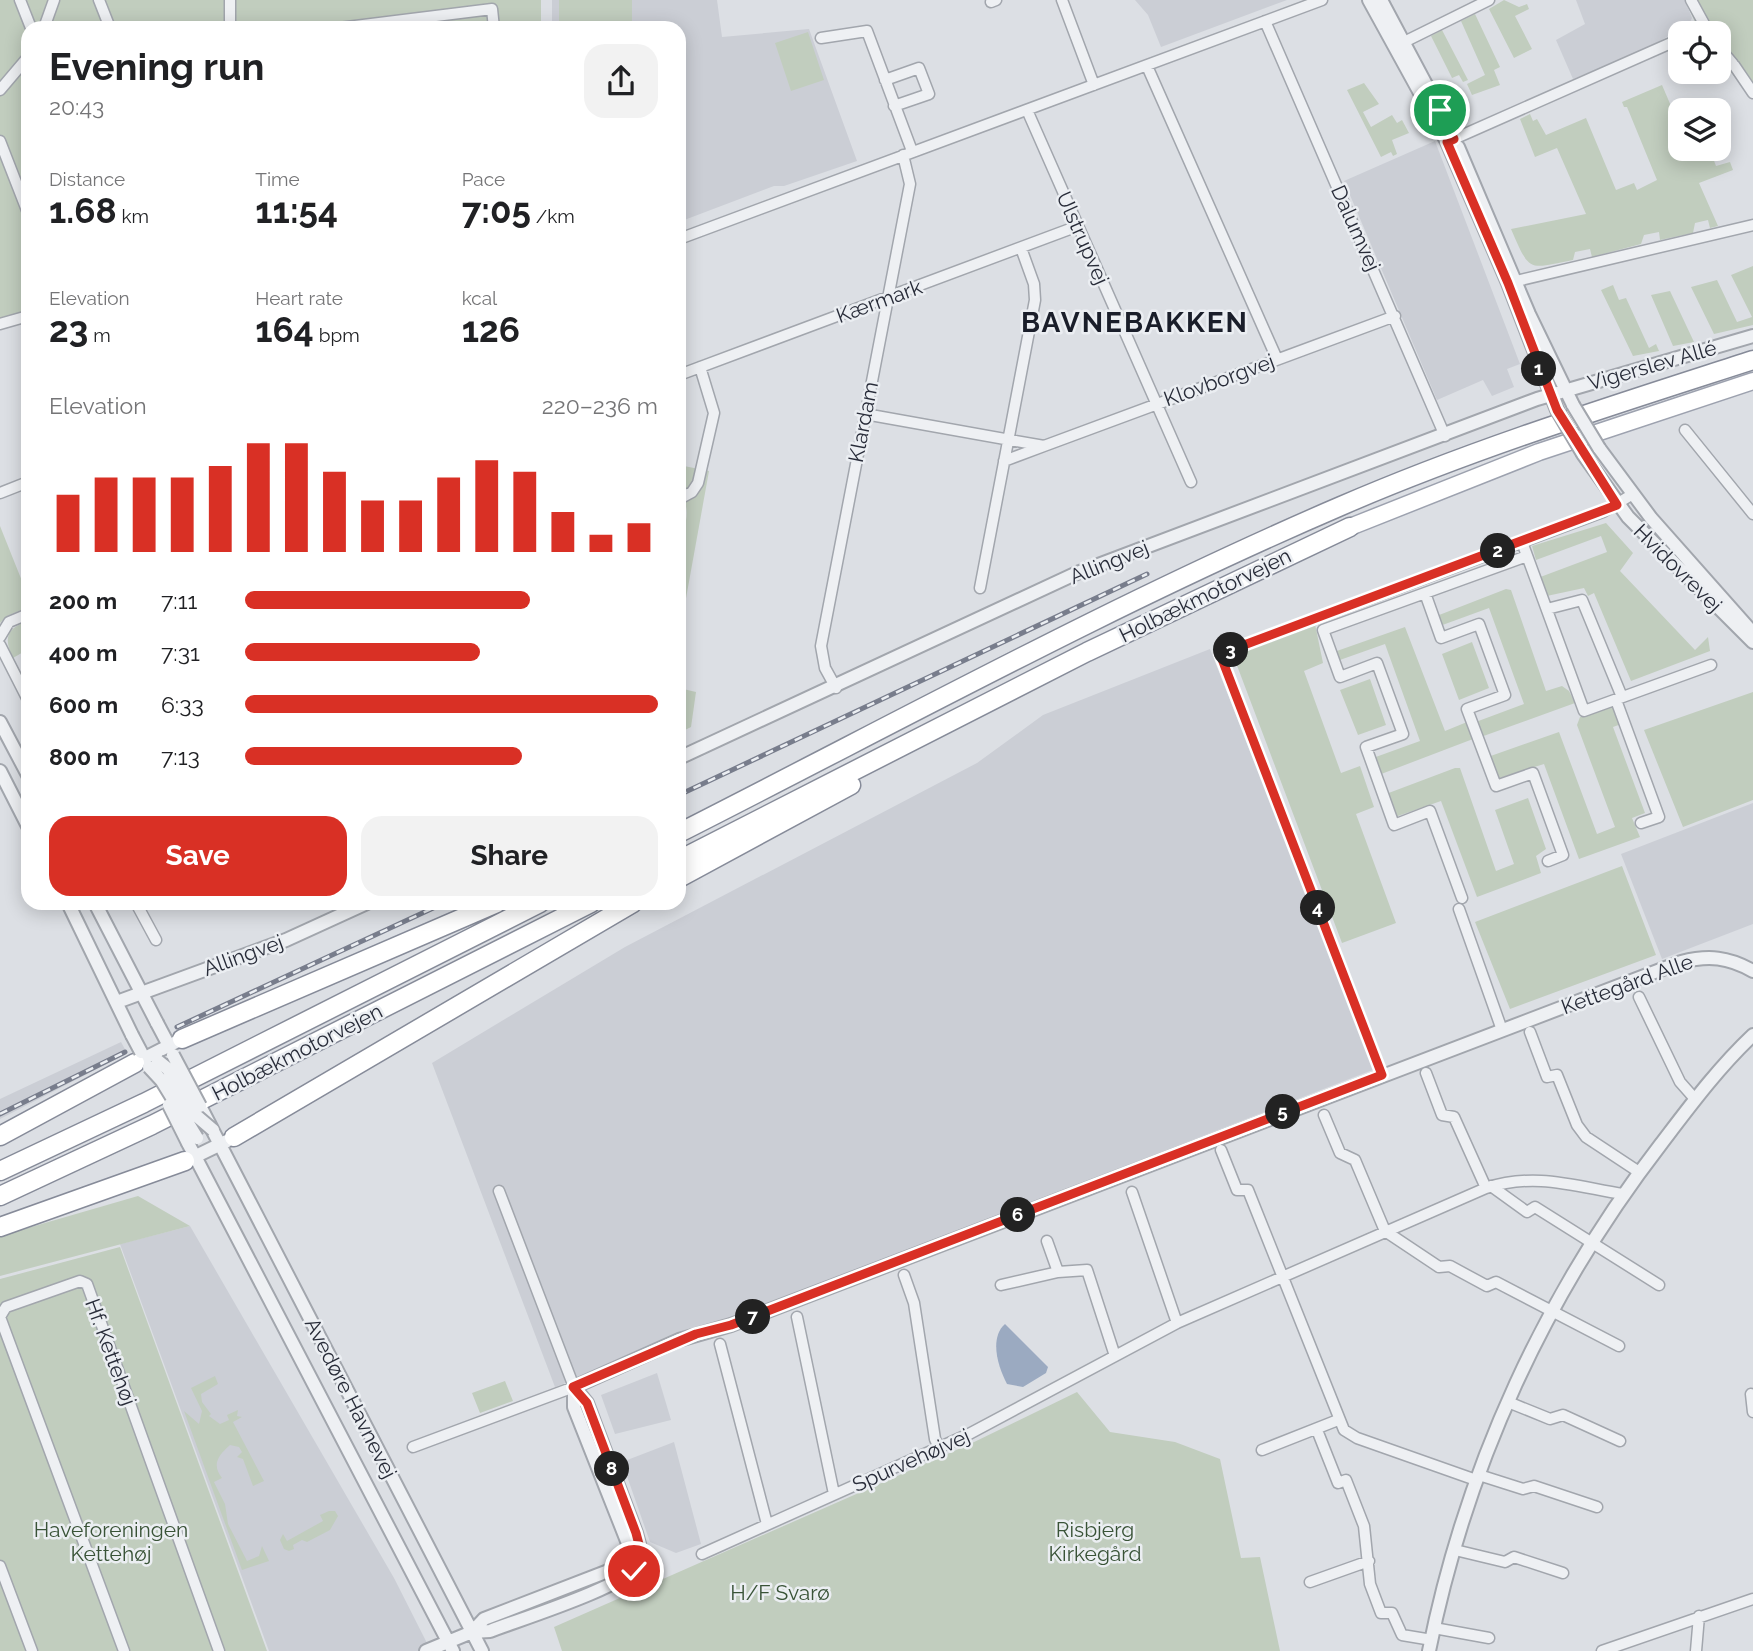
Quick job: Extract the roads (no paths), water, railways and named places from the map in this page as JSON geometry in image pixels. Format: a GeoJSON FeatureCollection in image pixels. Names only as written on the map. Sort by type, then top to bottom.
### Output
{"type":"FeatureCollection","features":[{"type":"Feature","properties":{"kind":"highway","name":"Holbækmotorvejen"},"geometry":{"type":"LineString","coordinates":[[686,829],[1127,606],[1341,506],[1531,432],[1753,360]]}},
{"type":"Feature","properties":{"kind":"highway","name":"Holbækmotorvejen"},"geometry":{"type":"LineString","coordinates":[[686,856],[1021,685],[1350,527]]}},
{"type":"Feature","properties":{"kind":"highway"},"geometry":{"type":"LineString","coordinates":[[686,874],[975,718],[1021,685]]}},
{"type":"Feature","properties":{"kind":"highway"},"geometry":{"type":"LineString","coordinates":[[173,1045],[481,910]]}},
{"type":"Feature","properties":{"kind":"highway","name":"Holbækmotorvejen"},"geometry":{"type":"LineString","coordinates":[[0,1171],[144,1103],[526,910]]}},
{"type":"Feature","properties":{"kind":"highway","name":"Holbækmotorvejen"},"geometry":{"type":"LineString","coordinates":[[0,1196],[152,1125],[577,910]]}},
{"type":"Feature","properties":{"kind":"highway"},"geometry":{"type":"LineString","coordinates":[[227,1141],[621,910]]}},
{"type":"Feature","properties":{"kind":"highway"},"geometry":{"type":"LineString","coordinates":[[0,1136],[146,1060]]}},
{"type":"Feature","properties":{"kind":"highway"},"geometry":{"type":"LineString","coordinates":[[0,1227],[192,1150]]}},
{"type":"Feature","properties":{"kind":"main road","name":"Holbækmotorvejen"},"geometry":{"type":"LineString","coordinates":[[1350,527],[1539,452],[1753,382]]}},
{"type":"Feature","properties":{"kind":"street"},"geometry":{"type":"LineString","coordinates":[[20,0],[28,21]]}},
{"type":"Feature","properties":{"kind":"street"},"geometry":{"type":"LineString","coordinates":[[46,21],[54,0]]}},
{"type":"Feature","properties":{"kind":"street"},"geometry":{"type":"LineString","coordinates":[[99,0],[107,21]]}},
{"type":"Feature","properties":{"kind":"street"},"geometry":{"type":"LineString","coordinates":[[230,0],[230,21]]}},
{"type":"Feature","properties":{"kind":"street"},"geometry":{"type":"LineString","coordinates":[[1062,0],[1094,85]]}},
{"type":"Feature","properties":{"kind":"street","name":"Hvidovrevej"},"geometry":{"type":"LineString","coordinates":[[1369,0],[1399,45],[1451,140],[1512,282],[1573,405],[1599,448],[1633,494],[1753,633]]}},
{"type":"Feature","properties":{"kind":"street","name":"Hvidovrevej"},"geometry":{"type":"LineString","coordinates":[[1381,0],[1399,45]]}},
{"type":"Feature","properties":{"kind":"street"},"geometry":{"type":"LineString","coordinates":[[1399,45],[1489,0]]}},
{"type":"Feature","properties":{"kind":"street"},"geometry":{"type":"LineString","coordinates":[[1691,0],[1702,21]]}},
{"type":"Feature","properties":{"kind":"street"},"geometry":{"type":"LineString","coordinates":[[686,236],[1317,1]]}},
{"type":"Feature","properties":{"kind":"street"},"geometry":{"type":"LineString","coordinates":[[395,21],[492,9],[493,21]]}},
{"type":"Feature","properties":{"kind":"street","name":"Dalumvej"},"geometry":{"type":"LineString","coordinates":[[1265,21],[1445,436]]}},
{"type":"Feature","properties":{"kind":"street","name":"Klardam"},"geometry":{"type":"LineString","coordinates":[[821,38],[867,31],[908,153],[910,184],[821,646],[825,668],[836,688]]}},
{"type":"Feature","properties":{"kind":"street"},"geometry":{"type":"LineString","coordinates":[[1451,140],[1668,43]]}},
{"type":"Feature","properties":{"kind":"street"},"geometry":{"type":"LineString","coordinates":[[1731,62],[1753,93]]}},
{"type":"Feature","properties":{"kind":"street"},"geometry":{"type":"LineString","coordinates":[[0,90],[21,65]]}},
{"type":"Feature","properties":{"kind":"street"},"geometry":{"type":"LineString","coordinates":[[1147,66],[1277,359]]}},
{"type":"Feature","properties":{"kind":"street"},"geometry":{"type":"LineString","coordinates":[[885,80],[919,68],[929,94],[894,106]]}},
{"type":"Feature","properties":{"kind":"street","name":"Ulstrupvej"},"geometry":{"type":"LineString","coordinates":[[1027,110],[1191,482]]}},
{"type":"Feature","properties":{"kind":"street"},"geometry":{"type":"LineString","coordinates":[[0,141],[21,194]]}},
{"type":"Feature","properties":{"kind":"street"},"geometry":{"type":"LineString","coordinates":[[1512,282],[1753,225]]}},
{"type":"Feature","properties":{"kind":"street","name":"Kærmark"},"geometry":{"type":"LineString","coordinates":[[686,372],[1079,226]]}},
{"type":"Feature","properties":{"kind":"street"},"geometry":{"type":"LineString","coordinates":[[980,588],[1035,300],[1034,284],[1020,248]]}},
{"type":"Feature","properties":{"kind":"street","name":"Hvidovrevej"},"geometry":{"type":"LineString","coordinates":[[1512,282],[1557,410],[1617,505],[1753,642]]}},
{"type":"Feature","properties":{"kind":"street","name":"Klovborgvej"},"geometry":{"type":"LineString","coordinates":[[1004,461],[1395,316]]}},
{"type":"Feature","properties":{"kind":"street"},"geometry":{"type":"LineString","coordinates":[[0,324],[21,318]]}},
{"type":"Feature","properties":{"kind":"street","name":"Vigerslev Allé"},"geometry":{"type":"LineString","coordinates":[[1551,395],[1753,336]]}},
{"type":"Feature","properties":{"kind":"street"},"geometry":{"type":"LineString","coordinates":[[686,495],[698,483],[714,413],[700,367]]}},
{"type":"Feature","properties":{"kind":"street","name":"Allingvej"},"geometry":{"type":"LineString","coordinates":[[686,755],[836,688],[1077,573],[1551,395]]}},
{"type":"Feature","properties":{"kind":"street"},"geometry":{"type":"LineString","coordinates":[[865,414],[1044,446]]}},
{"type":"Feature","properties":{"kind":"street"},"geometry":{"type":"LineString","coordinates":[[1685,430],[1753,514]]}},
{"type":"Feature","properties":{"kind":"street"},"geometry":{"type":"LineString","coordinates":[[0,492],[21,484]]}},
{"type":"Feature","properties":{"kind":"street"},"geometry":{"type":"LineString","coordinates":[[1382,1075],[1220,654],[1522,542],[1617,505],[1633,494]]}},
{"type":"Feature","properties":{"kind":"street"},"geometry":{"type":"LineString","coordinates":[[1522,542],[1584,711],[1711,665]]}},
{"type":"Feature","properties":{"kind":"street"},"geometry":{"type":"LineString","coordinates":[[1462,898],[1430,811],[1394,825],[1366,747],[1403,734],[1377,663],[1340,677],[1323,630],[1527,556]]}},
{"type":"Feature","properties":{"kind":"street"},"geometry":{"type":"LineString","coordinates":[[1425,593],[1441,638],[1479,624],[1505,695],[1467,709],[1496,786],[1533,773],[1563,855],[1548,861]]}},
{"type":"Feature","properties":{"kind":"street"},"geometry":{"type":"LineString","coordinates":[[1546,609],[1582,600],[1659,817],[1641,823]]}},
{"type":"Feature","properties":{"kind":"street"},"geometry":{"type":"LineString","coordinates":[[0,637],[9,622],[21,617]]}},
{"type":"Feature","properties":{"kind":"street"},"geometry":{"type":"LineString","coordinates":[[0,645],[21,686]]}},
{"type":"Feature","properties":{"kind":"street"},"geometry":{"type":"LineString","coordinates":[[0,722],[21,762]]}},
{"type":"Feature","properties":{"kind":"street"},"geometry":{"type":"LineString","coordinates":[[0,772],[21,812]]}},
{"type":"Feature","properties":{"kind":"street"},"geometry":{"type":"LineString","coordinates":[[1459,909],[1502,1030]]}},
{"type":"Feature","properties":{"kind":"street","name":"Avedøre Havnevej"},"geometry":{"type":"LineString","coordinates":[[71,910],[132,1035],[451,1646]]}},
{"type":"Feature","properties":{"kind":"street","name":"Avedøre Havnevej"},"geometry":{"type":"LineString","coordinates":[[99,910],[157,1023],[173,1045],[213,1130],[227,1141],[482,1651]]}},
{"type":"Feature","properties":{"kind":"street"},"geometry":{"type":"LineString","coordinates":[[140,910],[156,940]]}},
{"type":"Feature","properties":{"kind":"street","name":"Allingvej"},"geometry":{"type":"LineString","coordinates":[[117,1002],[286,940],[352,910]]}},
{"type":"Feature","properties":{"kind":"street","name":"Kettegård Alle"},"geometry":{"type":"LineString","coordinates":[[413,1447],[573,1387],[687,1337],[731,1325],[1382,1075],[1700,957],[1721,957],[1753,971]]}},
{"type":"Feature","properties":{"kind":"street"},"geometry":{"type":"LineString","coordinates":[[1639,997],[1679,1082],[1695,1099]]}},
{"type":"Feature","properties":{"kind":"street"},"geometry":{"type":"LineString","coordinates":[[1530,1032],[1547,1077],[1557,1075],[1577,1125],[1586,1137],[1639,1172]]}},
{"type":"Feature","properties":{"kind":"street"},"geometry":{"type":"LineString","coordinates":[[1432,1640],[1455,1550],[1478,1478],[1508,1402],[1551,1308],[1591,1242],[1639,1172],[1695,1099],[1753,1035]]}},
{"type":"Feature","properties":{"kind":"street"},"geometry":{"type":"LineString","coordinates":[[146,1060],[173,1045]]}},
{"type":"Feature","properties":{"kind":"street"},"geometry":{"type":"LineString","coordinates":[[146,1060],[168,1069],[192,1112],[213,1130]]}},
{"type":"Feature","properties":{"kind":"street"},"geometry":{"type":"LineString","coordinates":[[1426,1073],[1442,1115],[1454,1117],[1488,1187],[1527,1212],[1535,1207],[1659,1285]]}},
{"type":"Feature","properties":{"kind":"street"},"geometry":{"type":"LineString","coordinates":[[1324,1115],[1339,1153],[1354,1160],[1385,1231],[1439,1267],[1450,1266],[1487,1286],[1496,1282],[1551,1308],[1619,1346]]}},
{"type":"Feature","properties":{"kind":"street"},"geometry":{"type":"LineString","coordinates":[[192,1150],[200,1142],[227,1141]]}},
{"type":"Feature","properties":{"kind":"street"},"geometry":{"type":"LineString","coordinates":[[1221,1150],[1237,1190],[1248,1190],[1344,1430],[1357,1438],[1478,1478],[1522,1489],[1534,1486],[1597,1507]]}},
{"type":"Feature","properties":{"kind":"street","name":"Spurvehøjvej"},"geometry":{"type":"LineString","coordinates":[[702,1555],[1034,1402],[1177,1323],[1488,1187],[1528,1178],[1623,1194]]}},
{"type":"Feature","properties":{"kind":"street"},"geometry":{"type":"LineString","coordinates":[[426,1651],[451,1646],[472,1632],[490,1631],[622,1581],[639,1563],[641,1552],[587,1403],[573,1387],[499,1191]]}},
{"type":"Feature","properties":{"kind":"street"},"geometry":{"type":"LineString","coordinates":[[1132,1192],[1177,1323]]}},
{"type":"Feature","properties":{"kind":"street"},"geometry":{"type":"LineString","coordinates":[[1047,1241],[1058,1272]]}},
{"type":"Feature","properties":{"kind":"street"},"geometry":{"type":"LineString","coordinates":[[1001,1285],[1058,1272],[1087,1270],[1115,1356]]}},
{"type":"Feature","properties":{"kind":"street"},"geometry":{"type":"LineString","coordinates":[[905,1275],[914,1303],[935,1438],[939,1448]]}},
{"type":"Feature","properties":{"kind":"street","name":"Hf. Kettehøj"},"geometry":{"type":"LineString","coordinates":[[124,1651],[0,1317],[6,1307],[80,1280],[87,1284],[219,1651]]}},
{"type":"Feature","properties":{"kind":"street"},"geometry":{"type":"LineString","coordinates":[[797,1317],[834,1494]]}},
{"type":"Feature","properties":{"kind":"street"},"geometry":{"type":"LineString","coordinates":[[720,1344],[767,1524]]}},
{"type":"Feature","properties":{"kind":"street"},"geometry":{"type":"LineString","coordinates":[[1751,1394],[1753,1412]]}},
{"type":"Feature","properties":{"kind":"street"},"geometry":{"type":"LineString","coordinates":[[1508,1402],[1550,1419],[1563,1415],[1620,1441]]}},
{"type":"Feature","properties":{"kind":"street"},"geometry":{"type":"LineString","coordinates":[[1262,1451],[1338,1420]]}},
{"type":"Feature","properties":{"kind":"street"},"geometry":{"type":"LineString","coordinates":[[1317,1430],[1338,1483],[1346,1480],[1364,1526],[1370,1584],[1381,1613],[1392,1614],[1402,1635],[1432,1640],[1489,1638]]}},
{"type":"Feature","properties":{"kind":"street"},"geometry":{"type":"LineString","coordinates":[[1455,1550],[1505,1562],[1514,1557],[1563,1573]]}},
{"type":"Feature","properties":{"kind":"street"},"geometry":{"type":"LineString","coordinates":[[1310,1582],[1369,1561]]}},
{"type":"Feature","properties":{"kind":"street"},"geometry":{"type":"LineString","coordinates":[[0,1566],[32,1651]]}},
{"type":"Feature","properties":{"kind":"street"},"geometry":{"type":"LineString","coordinates":[[1602,1651],[1753,1599]]}},
{"type":"Feature","properties":{"kind":"street"},"geometry":{"type":"LineString","coordinates":[[1696,1651],[1699,1616]]}},
{"type":"Feature","properties":{"kind":"water"},"geometry":{"type":"Polygon","coordinates":[[[1005,1324],[1048,1367],[1046,1373],[1023,1387],[1007,1384],[998,1361],[997,1337],[1005,1324]]]}},
{"type":"Feature","properties":{"kind":"railway"},"geometry":{"type":"LineString","coordinates":[[686,792],[1147,574]]}},
{"type":"Feature","properties":{"kind":"railway"},"geometry":{"type":"LineString","coordinates":[[177,1027],[429,910]]}},
{"type":"Feature","properties":{"kind":"railway"},"geometry":{"type":"LineString","coordinates":[[0,1114],[125,1052]]}},
{"type":"Feature","properties":{"kind":"district","name":"BAVNEBAKKEN"},"geometry":{"type":"Point","coordinates":[1135,322]}},
{"type":"Feature","properties":{"kind":"park label","name":"Haveforeningen Kettehøj"},"geometry":{"type":"Point","coordinates":[111,1541]}},
{"type":"Feature","properties":{"kind":"park label","name":"Risbjerg Kirkegård"},"geometry":{"type":"Point","coordinates":[1095,1541]}},
{"type":"Feature","properties":{"kind":"park label","name":"H/F Svarø"},"geometry":{"type":"Point","coordinates":[780,1592]}}]}
